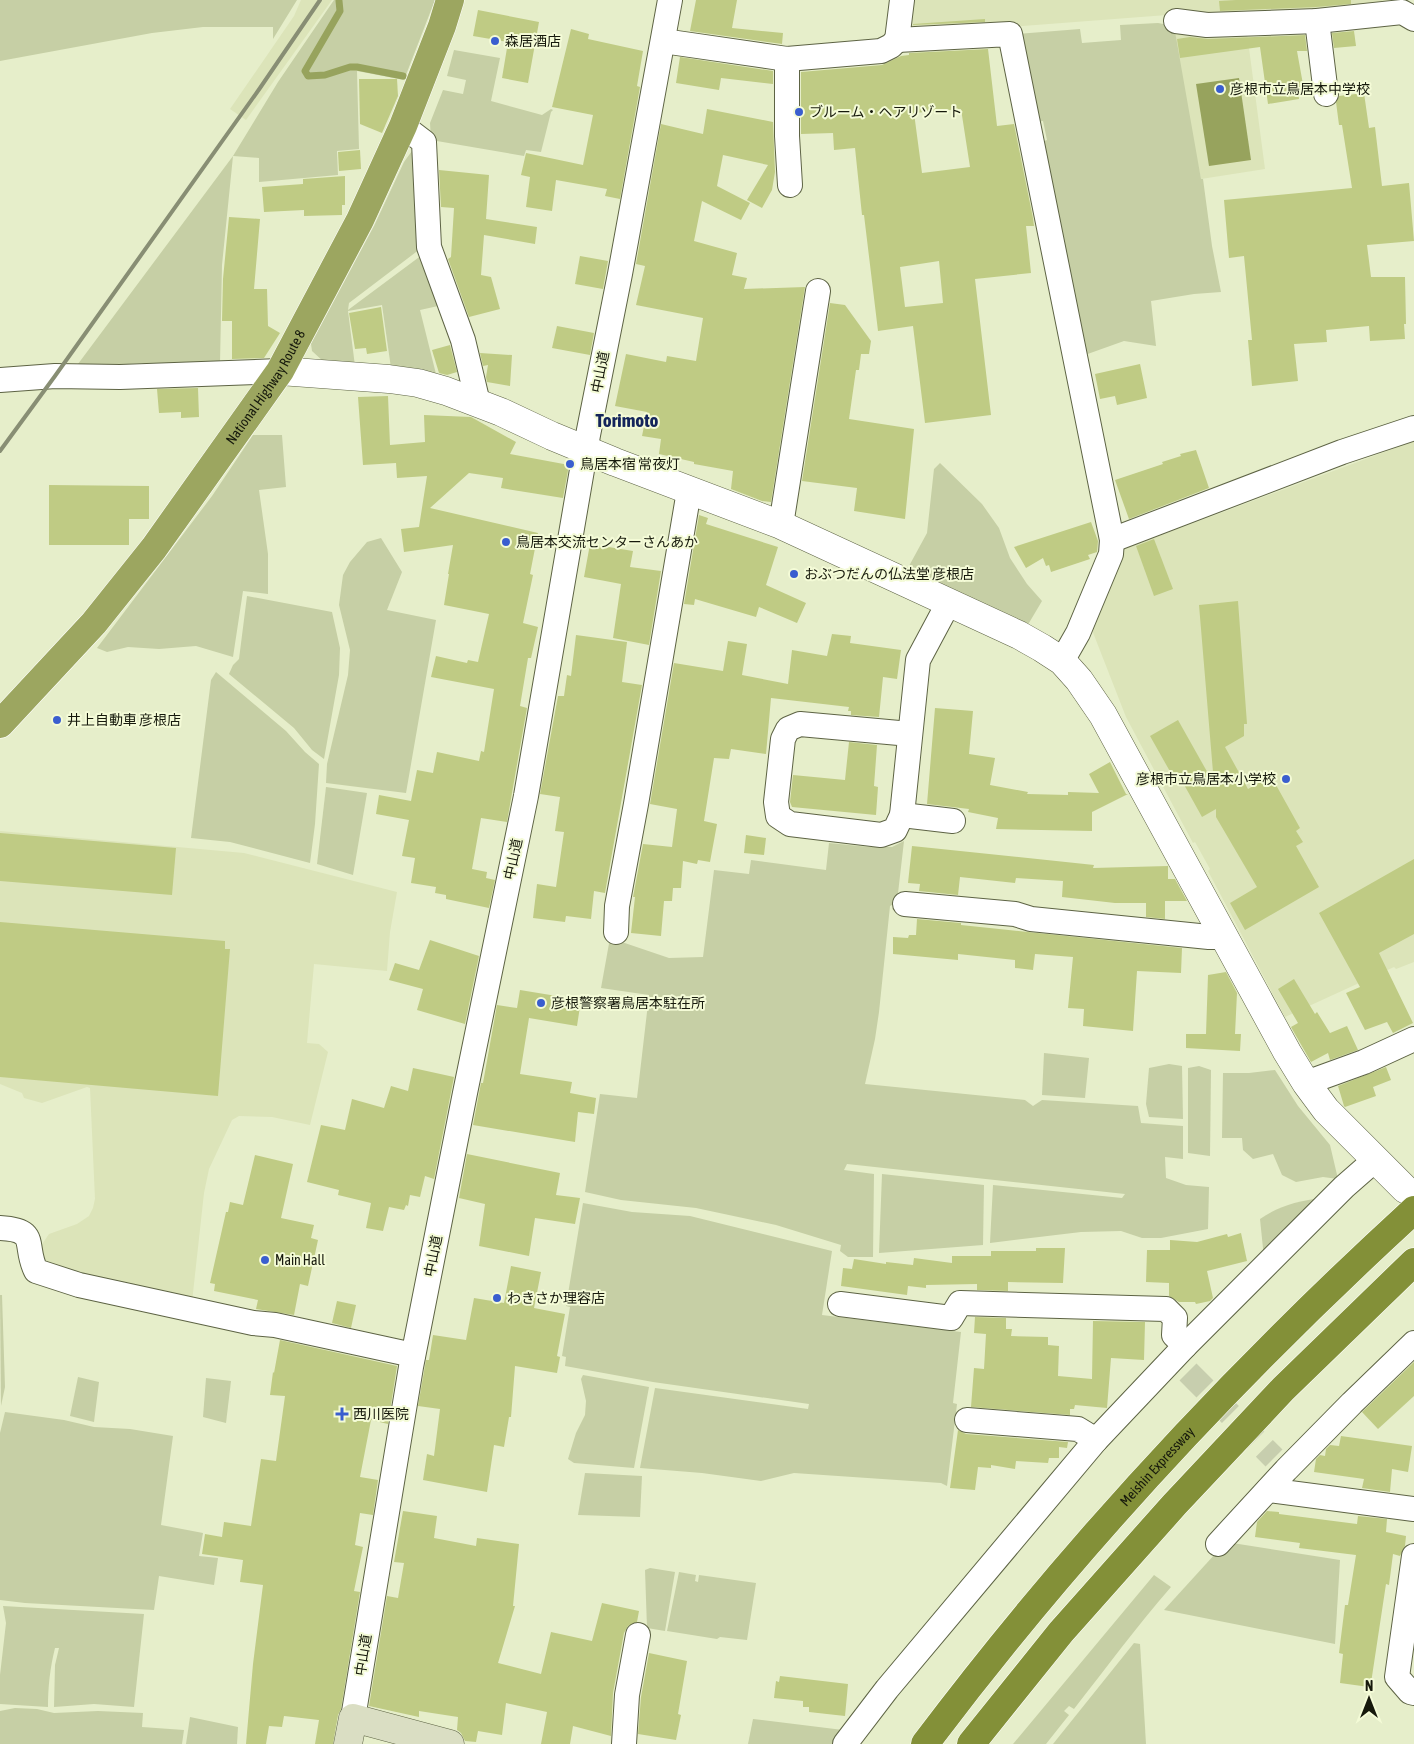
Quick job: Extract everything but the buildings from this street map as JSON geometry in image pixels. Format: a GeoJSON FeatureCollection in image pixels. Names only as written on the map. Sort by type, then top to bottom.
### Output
{"type":"FeatureCollection","features":[{"type":"Feature","properties":{"kind":"highway","name":"National Highway Route 8"},"geometry":{"type":"LineString","coordinates":[[0,724],[94,623],[154,548],[280,371],[360,220],[403,126],[442,26],[450,0]]}},
{"type":"Feature","properties":{"kind":"highway","name":"Meishin Expressway"},"geometry":{"type":"LineString","coordinates":[[925,1744],[1031,1610],[1144,1480],[1409,1199]]}},
{"type":"Feature","properties":{"kind":"highway"},"geometry":{"type":"LineString","coordinates":[[971,1744],[1061,1632],[1174,1505],[1283,1389],[1414,1262]]}},
{"type":"Feature","properties":{"kind":"main road"},"geometry":{"type":"LineString","coordinates":[[348,1744],[353,1718],[450,1744]]}},
{"type":"Feature","properties":{"kind":"street","name":"中山道"},"geometry":{"type":"LineString","coordinates":[[353,1718],[413,1354],[526,796],[585,450],[620,274],[670,0]]}},
{"type":"Feature","properties":{"kind":"street"},"geometry":{"type":"LineString","coordinates":[[663,40],[787,59],[881,51],[891,46],[897,40],[902,0]]}},
{"type":"Feature","properties":{"kind":"street"},"geometry":{"type":"LineString","coordinates":[[1176,21],[1207,25],[1317,21],[1402,12],[1414,19]]}},
{"type":"Feature","properties":{"kind":"street"},"geometry":{"type":"LineString","coordinates":[[1317,21],[1326,94]]}},
{"type":"Feature","properties":{"kind":"street"},"geometry":{"type":"LineString","coordinates":[[897,40],[1010,34],[1112,540],[1111,554],[1078,633],[1062,661]]}},
{"type":"Feature","properties":{"kind":"street"},"geometry":{"type":"LineString","coordinates":[[787,59],[787,136],[790,185]]}},
{"type":"Feature","properties":{"kind":"street"},"geometry":{"type":"LineString","coordinates":[[403,126],[424,142],[429,247],[463,340],[478,402]]}},
{"type":"Feature","properties":{"kind":"street"},"geometry":{"type":"LineString","coordinates":[[781,525],[818,291]]}},
{"type":"Feature","properties":{"kind":"street"},"geometry":{"type":"LineString","coordinates":[[0,380],[56,376],[120,377],[280,371],[364,376],[408,382],[446,391],[478,402],[585,450],[781,525],[1019,635],[1062,661],[1079,680],[1103,715],[1223,937],[1306,1083],[1331,1115],[1376,1159],[1409,1199]]}},
{"type":"Feature","properties":{"kind":"street"},"geometry":{"type":"LineString","coordinates":[[1112,540],[1342,452],[1414,428]]}},
{"type":"Feature","properties":{"kind":"street"},"geometry":{"type":"LineString","coordinates":[[616,932],[617,906],[638,794],[689,491]]}},
{"type":"Feature","properties":{"kind":"street"},"geometry":{"type":"LineString","coordinates":[[910,734],[800,724],[788,729],[783,739],[776,802],[778,816],[790,824],[881,835],[895,830],[902,815],[918,660],[949,602]]}},
{"type":"Feature","properties":{"kind":"street"},"geometry":{"type":"LineString","coordinates":[[902,815],[953,822]]}},
{"type":"Feature","properties":{"kind":"street"},"geometry":{"type":"LineString","coordinates":[[905,904],[1014,914],[1031,919],[1223,937]]}},
{"type":"Feature","properties":{"kind":"street"},"geometry":{"type":"LineString","coordinates":[[1306,1083],[1364,1062],[1414,1039]]}},
{"type":"Feature","properties":{"kind":"street"},"geometry":{"type":"LineString","coordinates":[[845,1744],[887,1689],[1096,1440],[1182,1359],[1344,1188],[1376,1159]]}},
{"type":"Feature","properties":{"kind":"street"},"geometry":{"type":"LineString","coordinates":[[0,1228],[16,1228],[26,1236],[32,1264],[36,1271],[79,1285],[253,1323],[275,1324],[413,1354]]}},
{"type":"Feature","properties":{"kind":"street"},"geometry":{"type":"LineString","coordinates":[[840,1304],[951,1318],[960,1303],[1166,1309],[1175,1318],[1174,1335],[1182,1359]]}},
{"type":"Feature","properties":{"kind":"street"},"geometry":{"type":"LineString","coordinates":[[1218,1544],[1268,1490],[1280,1464],[1352,1403],[1414,1343]]}},
{"type":"Feature","properties":{"kind":"street"},"geometry":{"type":"LineString","coordinates":[[968,1420],[1078,1429],[1096,1440]]}},
{"type":"Feature","properties":{"kind":"street"},"geometry":{"type":"LineString","coordinates":[[1268,1490],[1414,1509]]}},
{"type":"Feature","properties":{"kind":"street"},"geometry":{"type":"LineString","coordinates":[[1413,1565],[1397,1677],[1410,1692],[1414,1693]]}},
{"type":"Feature","properties":{"kind":"street"},"geometry":{"type":"LineString","coordinates":[[624,1744],[628,1694],[638,1635]]}},
{"type":"Feature","properties":{"kind":"shaded area"},"geometry":{"type":"Polygon","coordinates":[[[0,0],[297,0],[273,39],[273,27],[203,27],[152,33],[0,61],[0,0]]]}},
{"type":"Feature","properties":{"kind":"shaded area"},"geometry":{"type":"Polygon","coordinates":[[[301,0],[332,0],[246,120],[230,109],[294,16],[301,0]]]}},
{"type":"Feature","properties":{"kind":"shaded area"},"geometry":{"type":"Polygon","coordinates":[[[334,0],[435,0],[404,80],[357,71],[359,149],[337,151],[338,175],[259,182],[259,158],[233,156],[278,82],[334,0]]]}},
{"type":"Feature","properties":{"kind":"shaded area","name":"彦根市立鳥居本中学校"},"geometry":{"type":"Polygon","coordinates":[[[909,0],[1404,0],[1405,3],[1245,18],[1265,169],[1201,179],[1167,15],[905,35],[909,0]]]}},
{"type":"Feature","properties":{"kind":"shaded area"},"geometry":{"type":"Polygon","coordinates":[[[1158,23],[1174,26],[1201,179],[1203,179],[1212,246],[1221,292],[1151,301],[1156,346],[1124,341],[1082,356],[1039,143],[1047,140],[1043,121],[1035,122],[1017,34],[1080,29],[1082,43],[1121,40],[1120,25],[1158,23]]]}},
{"type":"Feature","properties":{"kind":"shaded area"},"geometry":{"type":"Polygon","coordinates":[[[454,50],[500,58],[491,101],[542,115],[551,109],[553,110],[541,152],[526,150],[524,156],[431,140],[430,123],[443,90],[463,94],[466,80],[447,76],[454,50]]]}},
{"type":"Feature","properties":{"kind":"shaded area"},"geometry":{"type":"Polygon","coordinates":[[[1239,78],[1251,160],[1209,166],[1196,84],[1239,78]]]}},
{"type":"Feature","properties":{"kind":"shaded area"},"geometry":{"type":"Polygon","coordinates":[[[417,144],[424,246],[349,303],[348,310],[426,252],[447,304],[420,310],[437,378],[391,368],[382,305],[348,311],[355,366],[324,362],[312,351],[311,344],[374,226],[404,162],[417,144]]]}},
{"type":"Feature","properties":{"kind":"shaded area"},"geometry":{"type":"Polygon","coordinates":[[[233,156],[222,265],[220,363],[146,365],[142,363],[75,368],[233,156]]]}},
{"type":"Feature","properties":{"kind":"shaded area"},"geometry":{"type":"Polygon","coordinates":[[[253,435],[282,435],[286,487],[259,490],[268,554],[268,594],[243,591],[233,657],[196,646],[159,649],[128,647],[107,652],[97,648],[212,496],[253,435]]]}},
{"type":"Feature","properties":{"kind":"shaded area","name":"彦根市立鳥居本小学校"},"geometry":{"type":"Polygon","coordinates":[[[1414,441],[1414,962],[1396,969],[1394,967],[1285,1017],[1208,871],[1210,869],[1195,842],[1193,843],[1126,717],[1092,630],[1121,550],[1414,441]]]}},
{"type":"Feature","properties":{"kind":"shaded area"},"geometry":{"type":"Polygon","coordinates":[[[940,463],[982,504],[999,528],[1010,558],[1027,584],[1042,601],[1026,628],[912,574],[914,568],[909,566],[927,533],[934,469],[940,463]]]}},
{"type":"Feature","properties":{"kind":"shaded area"},"geometry":{"type":"Polygon","coordinates":[[[381,538],[402,572],[387,610],[436,620],[406,793],[326,783],[327,764],[348,675],[350,650],[339,605],[343,575],[350,562],[367,542],[381,538]]]}},
{"type":"Feature","properties":{"kind":"shaded area"},"geometry":{"type":"Polygon","coordinates":[[[247,596],[332,612],[340,648],[339,675],[324,759],[312,750],[294,728],[229,674],[233,665],[239,659],[247,596]]]}},
{"type":"Feature","properties":{"kind":"shaded area"},"geometry":{"type":"Polygon","coordinates":[[[216,672],[286,731],[319,764],[310,863],[230,842],[191,838],[211,680],[216,672]]]}},
{"type":"Feature","properties":{"kind":"shaded area"},"geometry":{"type":"Polygon","coordinates":[[[326,787],[367,793],[353,875],[317,864],[326,787]]]}},
{"type":"Feature","properties":{"kind":"shaded area"},"geometry":{"type":"Polygon","coordinates":[[[0,831],[244,853],[397,892],[390,932],[387,971],[314,964],[307,1043],[319,1044],[328,1052],[310,1125],[272,1117],[239,1116],[232,1120],[209,1169],[204,1193],[192,1302],[57,1272],[36,1253],[49,1234],[77,1224],[89,1216],[93,1208],[95,1199],[90,1088],[87,1087],[42,1103],[24,1098],[22,1093],[0,1084],[0,831]]]}},
{"type":"Feature","properties":{"kind":"shaded area"},"geometry":{"type":"Polygon","coordinates":[[[904,841],[897,902],[890,906],[879,1012],[865,1084],[1025,1100],[1033,1106],[1042,1100],[1138,1106],[1141,1123],[1183,1126],[1183,1159],[1165,1157],[1166,1178],[1186,1185],[1209,1187],[1208,1229],[1161,1238],[1142,1238],[1121,1231],[1081,1232],[990,1243],[993,1185],[1122,1198],[1125,1194],[847,1164],[844,1170],[874,1174],[873,1257],[848,1257],[840,1251],[841,1245],[776,1225],[696,1208],[621,1200],[585,1192],[600,1094],[637,1098],[649,995],[601,988],[610,938],[669,958],[703,957],[714,870],[749,874],[751,860],[826,870],[829,843],[892,847],[904,841]]]}},
{"type":"Feature","properties":{"kind":"shaded area"},"geometry":{"type":"Polygon","coordinates":[[[1044,1053],[1089,1058],[1085,1098],[1042,1095],[1044,1053]]]}},
{"type":"Feature","properties":{"kind":"shaded area"},"geometry":{"type":"Polygon","coordinates":[[[1169,1064],[1182,1066],[1183,1119],[1149,1117],[1146,1104],[1149,1068],[1169,1064]]]}},
{"type":"Feature","properties":{"kind":"shaded area"},"geometry":{"type":"Polygon","coordinates":[[[1199,1066],[1211,1070],[1210,1156],[1188,1153],[1188,1068],[1199,1066]]]}},
{"type":"Feature","properties":{"kind":"shaded area"},"geometry":{"type":"Polygon","coordinates":[[[1275,1070],[1298,1106],[1330,1145],[1338,1179],[1323,1177],[1296,1182],[1282,1175],[1273,1154],[1253,1159],[1243,1150],[1242,1138],[1222,1138],[1223,1073],[1275,1070]]]}},
{"type":"Feature","properties":{"kind":"shaded area"},"geometry":{"type":"Polygon","coordinates":[[[882,1174],[984,1185],[983,1245],[879,1253],[882,1174]]]}},
{"type":"Feature","properties":{"kind":"shaded area"},"geometry":{"type":"Polygon","coordinates":[[[1320,1198],[1264,1258],[1260,1219],[1289,1205],[1320,1198]]]}},
{"type":"Feature","properties":{"kind":"shaded area"},"geometry":{"type":"Polygon","coordinates":[[[583,1203],[632,1212],[690,1216],[832,1251],[822,1315],[961,1332],[953,1403],[957,1404],[947,1486],[941,1483],[794,1473],[761,1481],[702,1473],[640,1468],[655,1388],[808,1409],[809,1404],[653,1382],[565,1366],[566,1357],[562,1356],[570,1307],[566,1306],[583,1203]]]}},
{"type":"Feature","properties":{"kind":"shaded area"},"geometry":{"type":"Polygon","coordinates":[[[0,1295],[2,1295],[5,1387],[1,1406],[0,1295]]]}},
{"type":"Feature","properties":{"kind":"shaded area"},"geometry":{"type":"Polygon","coordinates":[[[583,1375],[649,1387],[634,1468],[574,1463],[568,1459],[576,1433],[585,1415],[586,1401],[581,1379],[583,1375]]]}},
{"type":"Feature","properties":{"kind":"shaded area"},"geometry":{"type":"Polygon","coordinates":[[[78,1377],[99,1382],[94,1422],[70,1416],[78,1377]]]}},
{"type":"Feature","properties":{"kind":"shaded area"},"geometry":{"type":"Polygon","coordinates":[[[206,1378],[231,1381],[226,1423],[203,1417],[206,1378]]]}},
{"type":"Feature","properties":{"kind":"shaded area"},"geometry":{"type":"Polygon","coordinates":[[[5,1412],[64,1420],[94,1427],[130,1429],[173,1436],[161,1525],[203,1533],[199,1556],[218,1558],[214,1585],[159,1576],[154,1610],[0,1600],[0,1433],[5,1412]]]}},
{"type":"Feature","properties":{"kind":"shaded area"},"geometry":{"type":"Polygon","coordinates":[[[585,1473],[642,1476],[640,1517],[578,1515],[585,1473]]]}},
{"type":"Feature","properties":{"kind":"shaded area"},"geometry":{"type":"Polygon","coordinates":[[[1226,1542],[1340,1560],[1335,1644],[1164,1610],[1226,1542]]]}},
{"type":"Feature","properties":{"kind":"shaded area"},"geometry":{"type":"Polygon","coordinates":[[[650,1568],[675,1572],[665,1631],[647,1628],[645,1570],[650,1568]]]}},
{"type":"Feature","properties":{"kind":"shaded area"},"geometry":{"type":"Polygon","coordinates":[[[679,1572],[696,1575],[695,1581],[698,1582],[699,1575],[756,1583],[747,1640],[720,1637],[717,1639],[667,1631],[679,1572]]]}},
{"type":"Feature","properties":{"kind":"shaded area"},"geometry":{"type":"Polygon","coordinates":[[[1154,1575],[1171,1587],[1074,1709],[1069,1706],[1064,1711],[1069,1715],[1046,1744],[1013,1744],[1154,1575]]]}},
{"type":"Feature","properties":{"kind":"shaded area"},"geometry":{"type":"Polygon","coordinates":[[[3,1606],[144,1614],[134,1707],[94,1704],[54,1707],[55,1665],[59,1648],[55,1648],[52,1663],[48,1707],[0,1704],[0,1675],[6,1623],[3,1606]]]}},
{"type":"Feature","properties":{"kind":"shaded area"},"geometry":{"type":"Polygon","coordinates":[[[1134,1643],[1140,1644],[1146,1744],[1053,1744],[1134,1643]]]}},
{"type":"Feature","properties":{"kind":"shaded area"},"geometry":{"type":"Polygon","coordinates":[[[15,1708],[37,1709],[54,1713],[98,1711],[143,1713],[142,1727],[184,1730],[182,1744],[0,1744],[0,1711],[15,1708]]]}},
{"type":"Feature","properties":{"kind":"shaded area"},"geometry":{"type":"Polygon","coordinates":[[[190,1717],[238,1727],[237,1744],[186,1744],[190,1717]]]}},
{"type":"Feature","properties":{"kind":"shaded area"},"geometry":{"type":"Polygon","coordinates":[[[753,1719],[843,1730],[832,1744],[748,1744],[753,1719]]]}},
{"type":"Feature","properties":{"kind":"waterway"},"geometry":{"type":"LineString","coordinates":[[339,1],[340,11],[305,71],[308,76],[325,75],[350,67],[403,76]]}},
{"type":"Feature","properties":{"kind":"tunnel"},"geometry":{"type":"LineString","coordinates":[[1188,1372],[1274,1458]]}},
{"type":"Feature","properties":{"kind":"railway"},"geometry":{"type":"LineString","coordinates":[[0,451],[260,88],[320,0]]}},
{"type":"Feature","properties":{"kind":"place","name":"森居酒店"},"geometry":{"type":"Point","coordinates":[495,41]}},
{"type":"Feature","properties":{"kind":"place","name":"彦根市立鳥居本中学校"},"geometry":{"type":"Point","coordinates":[1220,89]}},
{"type":"Feature","properties":{"kind":"place","name":"ブルーム・ヘアリゾート"},"geometry":{"type":"Point","coordinates":[799,112]}},
{"type":"Feature","properties":{"kind":"place","name":"鳥居本宿 常夜灯"},"geometry":{"type":"Point","coordinates":[570,464]}},
{"type":"Feature","properties":{"kind":"place","name":"鳥居本交流センターさんあか"},"geometry":{"type":"Point","coordinates":[506,542]}},
{"type":"Feature","properties":{"kind":"place","name":"おぶつだんの仏法堂 彦根店"},"geometry":{"type":"Point","coordinates":[794,574]}},
{"type":"Feature","properties":{"kind":"place","name":"井上自動車 彦根店"},"geometry":{"type":"Point","coordinates":[57,720]}},
{"type":"Feature","properties":{"kind":"place","name":"彦根市立鳥居本小学校"},"geometry":{"type":"Point","coordinates":[1286,779]}},
{"type":"Feature","properties":{"kind":"place","name":"彦根警察署鳥居本駐在所"},"geometry":{"type":"Point","coordinates":[541,1003]}},
{"type":"Feature","properties":{"kind":"place","name":"Main Hall"},"geometry":{"type":"Point","coordinates":[265,1260]}},
{"type":"Feature","properties":{"kind":"place","name":"わきさか理容店"},"geometry":{"type":"Point","coordinates":[497,1298]}},
{"type":"Feature","properties":{"kind":"place","name":"西川医院"},"geometry":{"type":"Point","coordinates":[342,1414]}},
{"type":"Feature","properties":{"kind":"district","name":"Torimoto"},"geometry":{"type":"Point","coordinates":[627,420]}}]}
